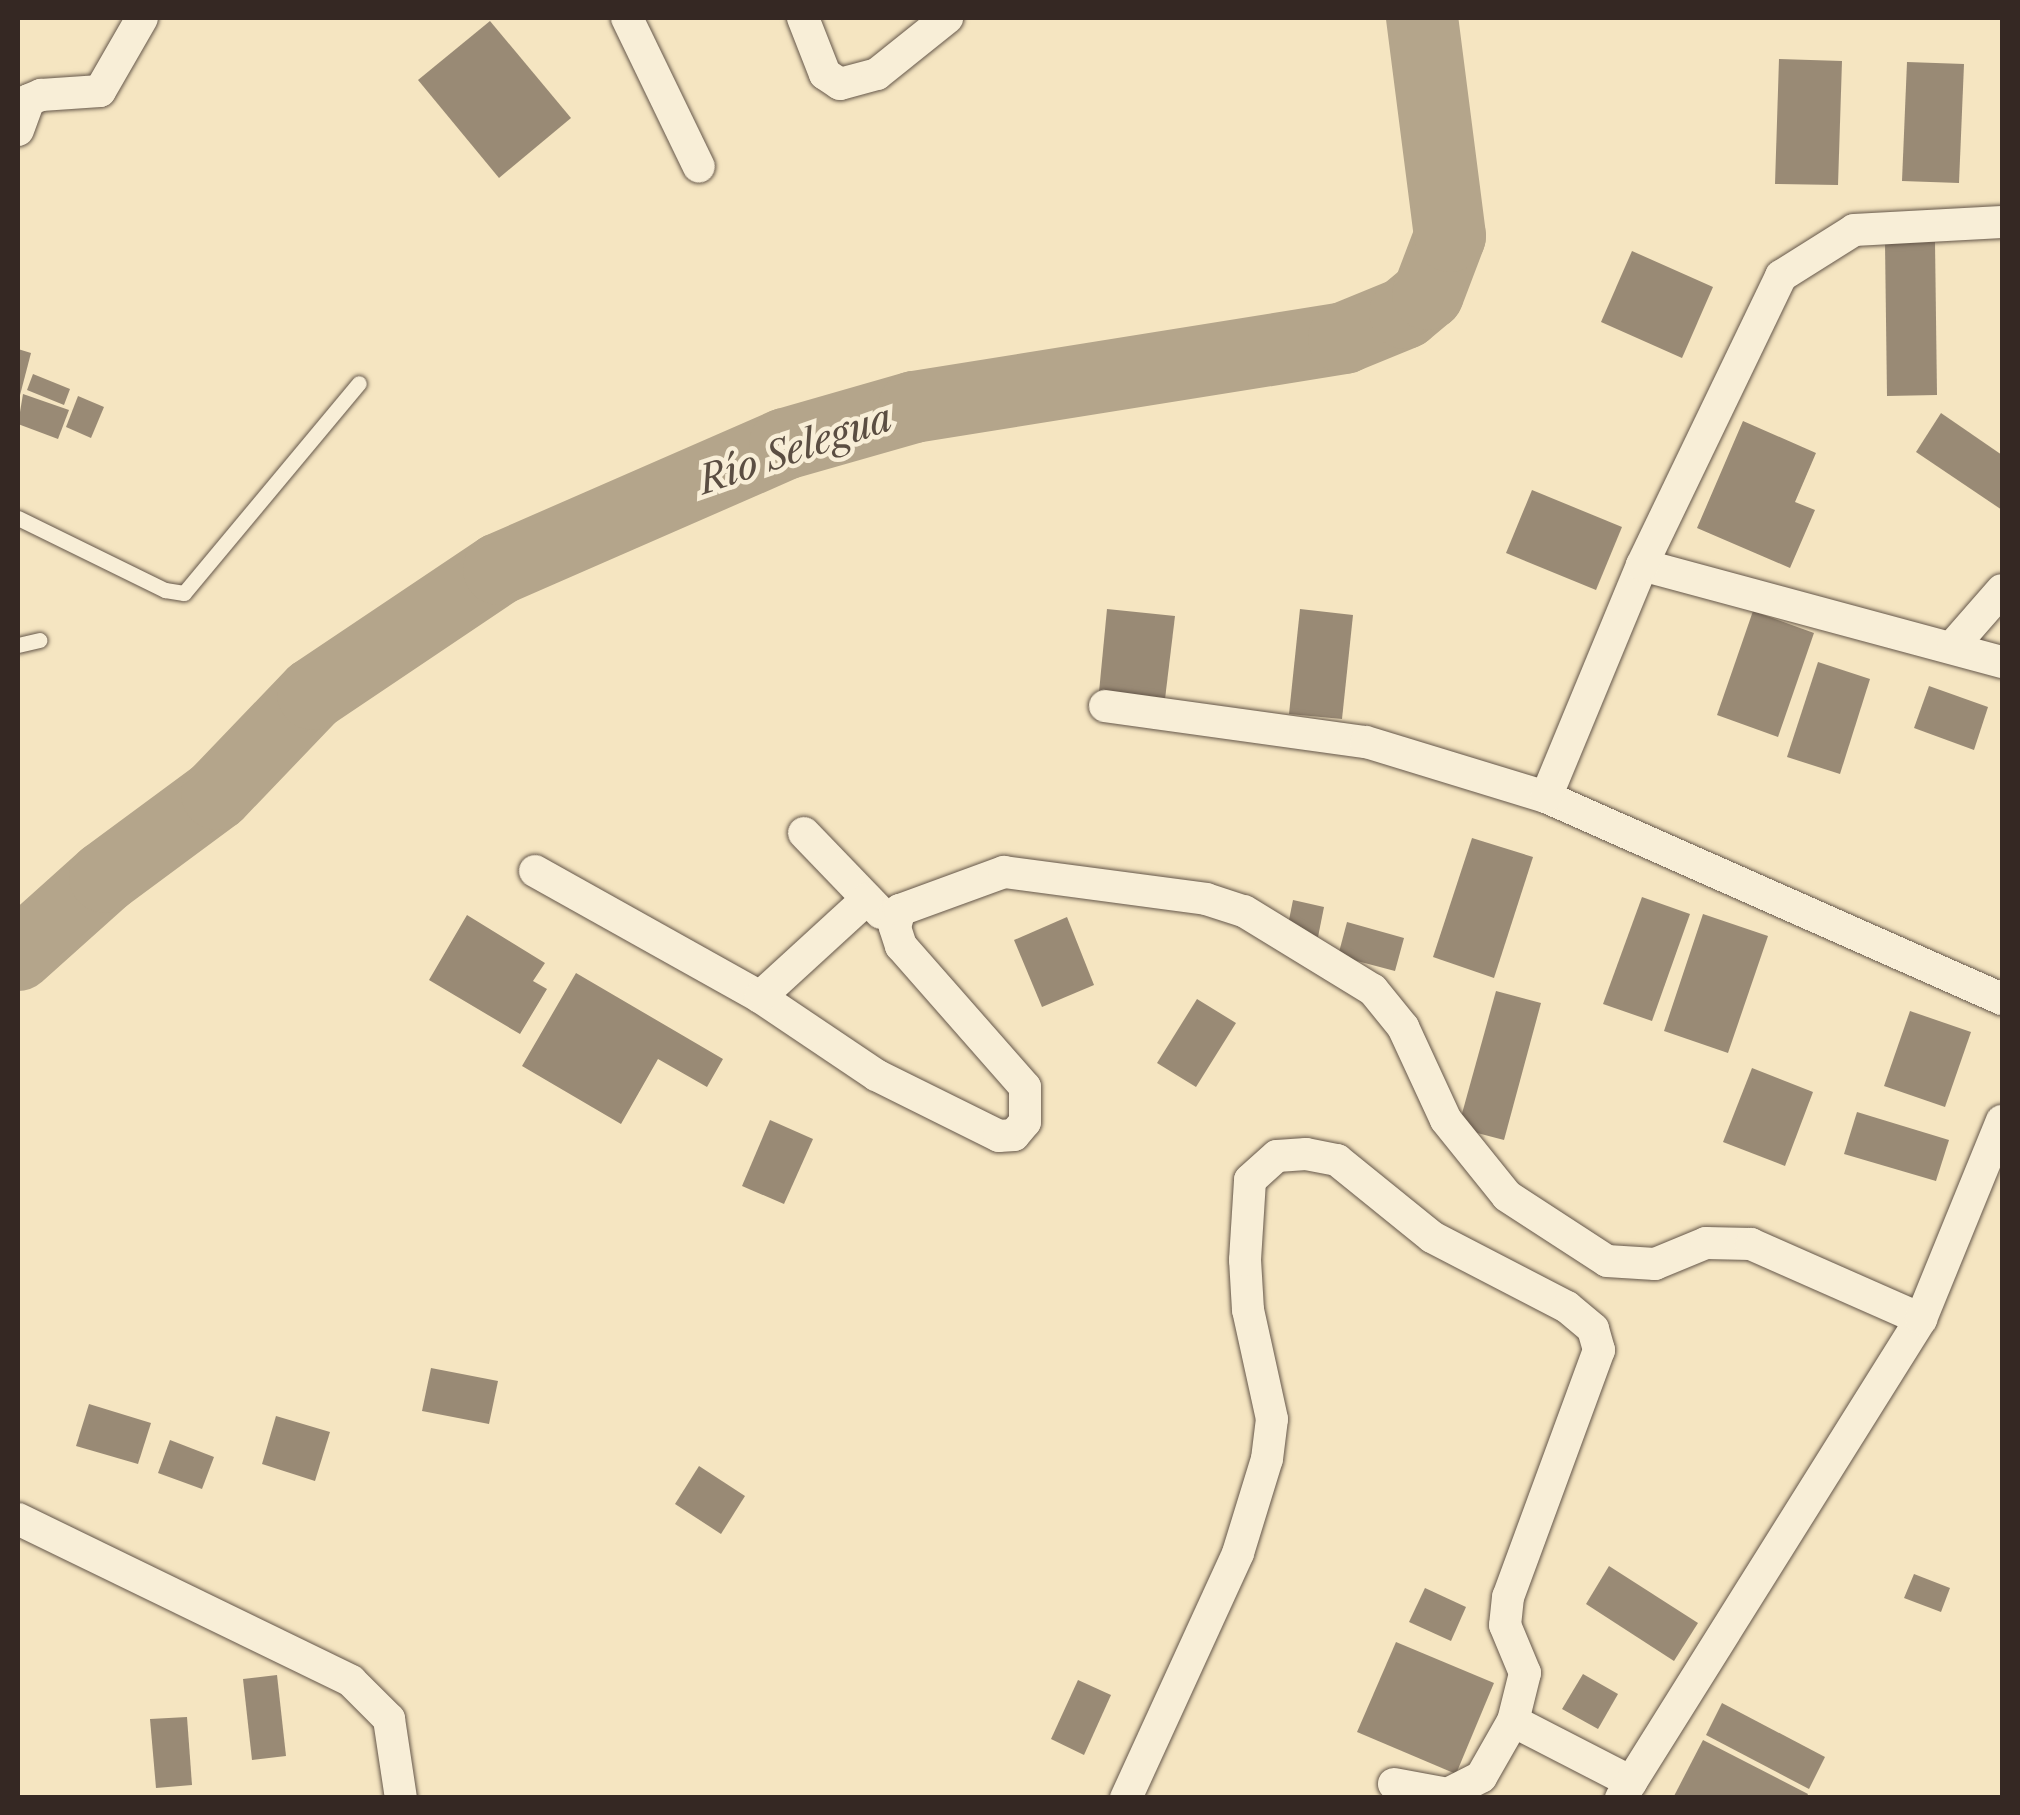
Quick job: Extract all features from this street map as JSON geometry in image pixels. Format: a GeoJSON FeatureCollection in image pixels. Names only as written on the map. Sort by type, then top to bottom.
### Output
{"type":"FeatureCollection","features":[{"type":"Feature","properties":{"kind":"street"},"geometry":{"type":"LineString","coordinates":[[18,130],[30,100],[41,95],[100,91],[142,18]]}},
{"type":"Feature","properties":{"kind":"street"},"geometry":{"type":"LineString","coordinates":[[627,18],[698,167]]}},
{"type":"Feature","properties":{"kind":"street"},"geometry":{"type":"LineString","coordinates":[[803,18],[825,74],[840,84],[877,74],[947,18]]}},
{"type":"Feature","properties":{"kind":"street"},"geometry":{"type":"LineString","coordinates":[[1546,796],[1642,565],[1781,276],[1854,230],[2002,222]]}},
{"type":"Feature","properties":{"kind":"street"},"geometry":{"type":"LineString","coordinates":[[1642,565],[2002,662]]}},
{"type":"Feature","properties":{"kind":"street"},"geometry":{"type":"LineString","coordinates":[[1953,646],[2002,590]]}},
{"type":"Feature","properties":{"kind":"street"},"geometry":{"type":"LineString","coordinates":[[1105,706],[1366,742],[1546,796],[2002,999]]}},
{"type":"Feature","properties":{"kind":"street"},"geometry":{"type":"LineString","coordinates":[[535,871],[760,997],[906,1092],[983,1132],[1014,1134],[1030,1104],[1026,1087],[901,946],[895,927],[804,833]]}},
{"type":"Feature","properties":{"kind":"street"},"geometry":{"type":"LineString","coordinates":[[895,927],[900,910],[1004,872],[1206,898],[1244,911],[1373,990],[1402,1027],[1446,1120],[1507,1196],[1607,1261],[1654,1264],[1706,1243],[1751,1244],[1920,1320]]}},
{"type":"Feature","properties":{"kind":"street"},"geometry":{"type":"LineString","coordinates":[[760,997],[867,898]]}},
{"type":"Feature","properties":{"kind":"street"},"geometry":{"type":"LineString","coordinates":[[1514,1721],[1626,1790],[1920,1320],[2002,1121]]}},
{"type":"Feature","properties":{"kind":"street"},"geometry":{"type":"LineString","coordinates":[[1126,1798],[1238,1553],[1267,1459],[1272,1419],[1248,1310],[1244,1260],[1250,1180],[1277,1156],[1338,1160],[1432,1236],[1567,1307],[1593,1329],[1595,1364],[1508,1596],[1505,1625],[1526,1673],[1514,1721],[1481,1776],[1448,1794],[1394,1784]]}},
{"type":"Feature","properties":{"kind":"street"},"geometry":{"type":"LineString","coordinates":[[18,1519],[351,1681],[389,1719],[400,1798]]}},
{"type":"Feature","properties":{"kind":"lane"},"geometry":{"type":"LineString","coordinates":[[18,518],[165,590],[184,593],[359,383]]}},
{"type":"Feature","properties":{"kind":"lane"},"geometry":{"type":"LineString","coordinates":[[18,645],[39,640]]}},
{"type":"Feature","properties":{"kind":"building"},"geometry":{"type":"Polygon","coordinates":[[[490,21],[571,118],[499,178],[418,80],[490,21]]]}},
{"type":"Feature","properties":{"kind":"building"},"geometry":{"type":"Polygon","coordinates":[[[1779,59],[1842,61],[1838,185],[1775,184],[1779,59]]]}},
{"type":"Feature","properties":{"kind":"building"},"geometry":{"type":"Polygon","coordinates":[[[1907,62],[1964,64],[1959,183],[1902,181],[1907,62]]]}},
{"type":"Feature","properties":{"kind":"building"},"geometry":{"type":"Polygon","coordinates":[[[1935,242],[1937,395],[1887,396],[1885,243],[1935,242]]]}},
{"type":"Feature","properties":{"kind":"building"},"geometry":{"type":"Polygon","coordinates":[[[1632,251],[1713,287],[1682,358],[1601,322],[1632,251]]]}},
{"type":"Feature","properties":{"kind":"building"},"geometry":{"type":"Polygon","coordinates":[[[18,349],[31,353],[19,399],[18,399],[18,349]]]}},
{"type":"Feature","properties":{"kind":"building"},"geometry":{"type":"Polygon","coordinates":[[[33,374],[70,389],[64,405],[27,390],[33,374]]]}},
{"type":"Feature","properties":{"kind":"building"},"geometry":{"type":"Polygon","coordinates":[[[23,394],[69,410],[58,439],[18,424],[23,394]]]}},
{"type":"Feature","properties":{"kind":"building"},"geometry":{"type":"Polygon","coordinates":[[[78,396],[104,407],[91,438],[66,427],[78,396]]]}},
{"type":"Feature","properties":{"kind":"building"},"geometry":{"type":"Polygon","coordinates":[[[1941,413],[2002,455],[2002,510],[1916,452],[1941,413]]]}},
{"type":"Feature","properties":{"kind":"building"},"geometry":{"type":"Polygon","coordinates":[[[1743,421],[1816,453],[1795,502],[1815,510],[1790,568],[1697,528],[1743,421]]]}},
{"type":"Feature","properties":{"kind":"building"},"geometry":{"type":"Polygon","coordinates":[[[1532,490],[1622,527],[1596,590],[1506,553],[1532,490]]]}},
{"type":"Feature","properties":{"kind":"building"},"geometry":{"type":"Polygon","coordinates":[[[1107,609],[1175,616],[1165,699],[1099,692],[1107,609]]]}},
{"type":"Feature","properties":{"kind":"building"},"geometry":{"type":"Polygon","coordinates":[[[1300,609],[1353,615],[1342,719],[1289,714],[1300,609]]]}},
{"type":"Feature","properties":{"kind":"building"},"geometry":{"type":"Polygon","coordinates":[[[1753,611],[1814,633],[1778,737],[1717,715],[1753,611]]]}},
{"type":"Feature","properties":{"kind":"building"},"geometry":{"type":"Polygon","coordinates":[[[1818,662],[1870,679],[1840,774],[1787,757],[1818,662]]]}},
{"type":"Feature","properties":{"kind":"building"},"geometry":{"type":"Polygon","coordinates":[[[1929,686],[1988,707],[1974,750],[1914,728],[1929,686]]]}},
{"type":"Feature","properties":{"kind":"building"},"geometry":{"type":"Polygon","coordinates":[[[1472,838],[1533,857],[1494,978],[1433,957],[1472,838]]]}},
{"type":"Feature","properties":{"kind":"building"},"geometry":{"type":"Polygon","coordinates":[[[1642,897],[1690,914],[1652,1021],[1603,1004],[1642,897]]]}},
{"type":"Feature","properties":{"kind":"building"},"geometry":{"type":"Polygon","coordinates":[[[1293,900],[1324,907],[1318,937],[1287,930],[1293,900]]]}},
{"type":"Feature","properties":{"kind":"building"},"geometry":{"type":"Polygon","coordinates":[[[1703,914],[1768,936],[1728,1053],[1664,1031],[1703,914]]]}},
{"type":"Feature","properties":{"kind":"building"},"geometry":{"type":"Polygon","coordinates":[[[467,915],[545,963],[533,981],[547,989],[520,1034],[429,980],[467,915]]]}},
{"type":"Feature","properties":{"kind":"building"},"geometry":{"type":"Polygon","coordinates":[[[1067,917],[1094,985],[1042,1007],[1014,940],[1067,917]]]}},
{"type":"Feature","properties":{"kind":"building"},"geometry":{"type":"Polygon","coordinates":[[[1347,922],[1404,938],[1395,971],[1338,956],[1347,922]]]}},
{"type":"Feature","properties":{"kind":"building"},"geometry":{"type":"Polygon","coordinates":[[[576,973],[723,1059],[707,1087],[658,1059],[621,1124],[522,1066],[576,973]]]}},
{"type":"Feature","properties":{"kind":"building"},"geometry":{"type":"Polygon","coordinates":[[[1496,991],[1541,1003],[1504,1140],[1458,1128],[1496,991]]]}},
{"type":"Feature","properties":{"kind":"building"},"geometry":{"type":"Polygon","coordinates":[[[1197,999],[1236,1023],[1196,1087],[1157,1063],[1197,999]]]}},
{"type":"Feature","properties":{"kind":"building"},"geometry":{"type":"Polygon","coordinates":[[[1910,1011],[1971,1032],[1945,1107],[1884,1086],[1910,1011]]]}},
{"type":"Feature","properties":{"kind":"building"},"geometry":{"type":"Polygon","coordinates":[[[1752,1068],[1813,1092],[1785,1166],[1723,1142],[1752,1068]]]}},
{"type":"Feature","properties":{"kind":"building"},"geometry":{"type":"Polygon","coordinates":[[[1857,1112],[1949,1140],[1936,1181],[1844,1154],[1857,1112]]]}},
{"type":"Feature","properties":{"kind":"building"},"geometry":{"type":"Polygon","coordinates":[[[770,1120],[813,1139],[784,1204],[742,1186],[770,1120]]]}},
{"type":"Feature","properties":{"kind":"building"},"geometry":{"type":"Polygon","coordinates":[[[431,1368],[498,1381],[489,1424],[422,1411],[431,1368]]]}},
{"type":"Feature","properties":{"kind":"building"},"geometry":{"type":"Polygon","coordinates":[[[89,1404],[151,1423],[138,1464],[76,1446],[89,1404]]]}},
{"type":"Feature","properties":{"kind":"building"},"geometry":{"type":"Polygon","coordinates":[[[276,1416],[330,1432],[315,1481],[262,1464],[276,1416]]]}},
{"type":"Feature","properties":{"kind":"building"},"geometry":{"type":"Polygon","coordinates":[[[170,1440],[214,1457],[202,1489],[158,1473],[170,1440]]]}},
{"type":"Feature","properties":{"kind":"building"},"geometry":{"type":"Polygon","coordinates":[[[699,1466],[745,1496],[721,1534],[675,1504],[699,1466]]]}},
{"type":"Feature","properties":{"kind":"building"},"geometry":{"type":"Polygon","coordinates":[[[1609,1566],[1698,1623],[1674,1661],[1586,1604],[1609,1566]]]}},
{"type":"Feature","properties":{"kind":"building"},"geometry":{"type":"Polygon","coordinates":[[[1914,1574],[1950,1588],[1941,1612],[1904,1598],[1914,1574]]]}},
{"type":"Feature","properties":{"kind":"building"},"geometry":{"type":"Polygon","coordinates":[[[1425,1588],[1466,1607],[1451,1641],[1409,1622],[1425,1588]]]}},
{"type":"Feature","properties":{"kind":"building"},"geometry":{"type":"Polygon","coordinates":[[[1396,1642],[1494,1683],[1456,1774],[1357,1732],[1396,1642]]]}},
{"type":"Feature","properties":{"kind":"building"},"geometry":{"type":"Polygon","coordinates":[[[1583,1674],[1618,1694],[1598,1729],[1562,1709],[1583,1674]]]}},
{"type":"Feature","properties":{"kind":"building"},"geometry":{"type":"Polygon","coordinates":[[[277,1675],[286,1756],[252,1760],[243,1679],[277,1675]]]}},
{"type":"Feature","properties":{"kind":"building"},"geometry":{"type":"Polygon","coordinates":[[[1078,1680],[1111,1695],[1084,1755],[1051,1739],[1078,1680]]]}},
{"type":"Feature","properties":{"kind":"building"},"geometry":{"type":"Polygon","coordinates":[[[1722,1703],[1825,1757],[1809,1789],[1706,1735],[1722,1703]]]}},
{"type":"Feature","properties":{"kind":"building"},"geometry":{"type":"Polygon","coordinates":[[[187,1717],[192,1785],[156,1788],[150,1719],[187,1717]]]}},
{"type":"Feature","properties":{"kind":"building"},"geometry":{"type":"Polygon","coordinates":[[[1703,1740],[1808,1794],[1806,1798],[1673,1798],[1703,1740]]]}},
{"type":"Feature","properties":{"kind":"waterway","name":"Río Selegua"},"geometry":{"type":"LineString","coordinates":[[18,955],[105,877],[217,794],[313,694],[499,569],[785,444],[914,407],[1344,338],[1405,313],[1428,294],[1450,236],[1422,18]]}}]}
